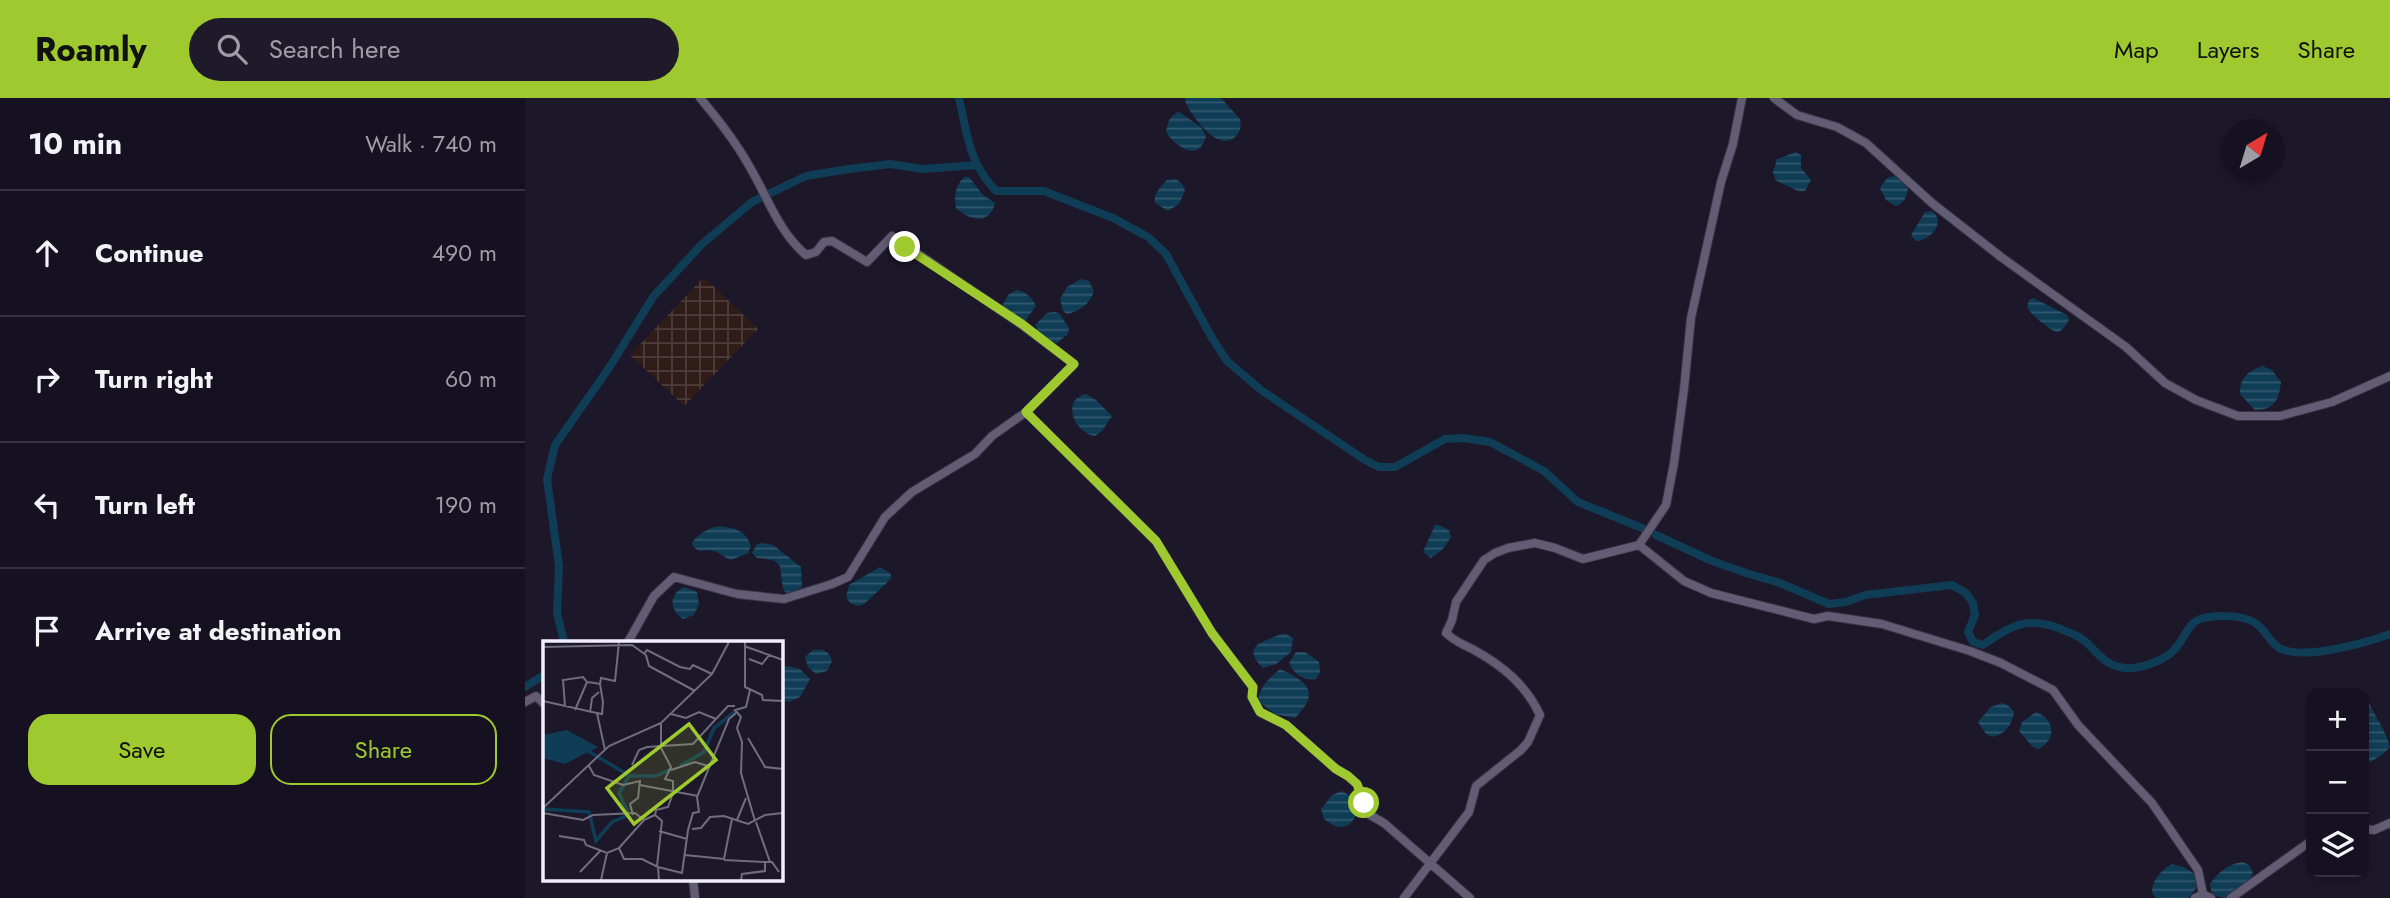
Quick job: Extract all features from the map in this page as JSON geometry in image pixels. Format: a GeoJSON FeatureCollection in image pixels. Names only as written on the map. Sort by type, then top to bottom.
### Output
{"type":"FeatureCollection","features":[{"type":"Feature","properties":{"kind":"street"},"geometry":{"type":"LineString","coordinates":[[629,641],[654,596],[674,577],[737,594],[784,599],[848,578],[885,517],[912,492],[975,454],[992,436],[1026,412],[1074,364],[892,236],[867,262],[832,241],[824,242],[815,252],[806,255],[781,229],[748,163],[700,98]]}},
{"type":"Feature","properties":{"kind":"street"},"geometry":{"type":"LineString","coordinates":[[1404,898],[1433,863],[1469,811],[1476,786],[1521,750],[1528,742],[1540,715],[1534,701],[1523,687],[1499,664],[1469,647],[1455,643],[1446,633],[1456,602],[1484,560],[1508,548],[1535,543],[1583,559],[1639,545],[1665,505],[1674,463],[1691,318],[1742,98]]}},
{"type":"Feature","properties":{"kind":"street"},"geometry":{"type":"LineString","coordinates":[[1774,98],[1797,115],[1837,127],[1866,143],[1932,203],[2001,257],[2126,348],[2165,383],[2196,400],[2238,416],[2280,416],[2332,402],[2390,376]]}},
{"type":"Feature","properties":{"kind":"street"},"geometry":{"type":"LineString","coordinates":[[1026,412],[1156,541],[1212,633],[1253,687],[1252,697],[1260,712],[1286,725],[1336,769],[1348,776],[1357,784],[1370,815],[1384,822],[1470,898]]}},
{"type":"Feature","properties":{"kind":"street"},"geometry":{"type":"LineString","coordinates":[[1639,545],[1684,581],[1711,593],[1814,619],[1828,616],[1882,624],[1971,651],[2053,690],[2078,725],[2152,803],[2198,870],[2203,896]]}},
{"type":"Feature","properties":{"kind":"street"},"geometry":{"type":"LineString","coordinates":[[525,702],[536,696],[543,703]]}},
{"type":"Feature","properties":{"kind":"street"},"geometry":{"type":"LineString","coordinates":[[2369,830],[2390,823]]}},
{"type":"Feature","properties":{"kind":"street"},"geometry":{"type":"LineString","coordinates":[[2231,898],[2306,845]]}},
{"type":"Feature","properties":{"kind":"street"},"geometry":{"type":"LineString","coordinates":[[693,880],[695,898]]}},
{"type":"Feature","properties":{"kind":"shaded area"},"geometry":{"type":"Polygon","coordinates":[[[704,277],[758,329],[684,406],[630,355],[704,277]]]}},
{"type":"Feature","properties":{"kind":"water"},"geometry":{"type":"Polygon","coordinates":[[[1186,98],[1221,98],[1240,119],[1237,135],[1223,141],[1207,132],[1193,116],[1186,98]]]}},
{"type":"Feature","properties":{"kind":"water"},"geometry":{"type":"Polygon","coordinates":[[[1179,112],[1201,127],[1206,136],[1198,149],[1193,151],[1181,147],[1166,132],[1169,120],[1179,112]]]}},
{"type":"Feature","properties":{"kind":"water"},"geometry":{"type":"Polygon","coordinates":[[[1796,152],[1801,155],[1801,168],[1811,180],[1805,191],[1798,191],[1775,180],[1773,172],[1777,159],[1796,152]]]}},
{"type":"Feature","properties":{"kind":"water"},"geometry":{"type":"Polygon","coordinates":[[[1894,176],[1908,189],[1905,199],[1896,206],[1886,200],[1880,188],[1887,178],[1894,176]]]}},
{"type":"Feature","properties":{"kind":"water"},"geometry":{"type":"Polygon","coordinates":[[[965,177],[969,177],[983,195],[995,203],[989,215],[984,218],[967,216],[956,208],[956,191],[965,177]]]}},
{"type":"Feature","properties":{"kind":"water"},"geometry":{"type":"Polygon","coordinates":[[[1176,179],[1185,190],[1179,204],[1168,211],[1155,203],[1155,196],[1167,180],[1176,179]]]}},
{"type":"Feature","properties":{"kind":"water"},"geometry":{"type":"Polygon","coordinates":[[[1932,211],[1938,221],[1935,230],[1927,238],[1916,241],[1911,235],[1925,212],[1932,211]]]}},
{"type":"Feature","properties":{"kind":"water"},"geometry":{"type":"Polygon","coordinates":[[[1081,279],[1089,281],[1094,291],[1092,296],[1084,306],[1067,314],[1063,311],[1060,299],[1067,287],[1081,279]]]}},
{"type":"Feature","properties":{"kind":"water"},"geometry":{"type":"Polygon","coordinates":[[[1017,290],[1028,295],[1036,306],[1025,321],[1013,316],[1002,306],[1008,295],[1017,290]]]}},
{"type":"Feature","properties":{"kind":"water"},"geometry":{"type":"Polygon","coordinates":[[[2033,298],[2067,315],[2069,320],[2063,329],[2055,331],[2032,313],[2028,306],[2029,300],[2033,298]]]}},
{"type":"Feature","properties":{"kind":"water"},"geometry":{"type":"Polygon","coordinates":[[[1047,313],[1060,314],[1069,328],[1068,334],[1057,343],[1044,337],[1035,325],[1047,313]]]}},
{"type":"Feature","properties":{"kind":"water"},"geometry":{"type":"Polygon","coordinates":[[[2262,366],[2272,370],[2281,382],[2275,402],[2267,408],[2255,410],[2240,394],[2240,388],[2245,376],[2262,366]]]}},
{"type":"Feature","properties":{"kind":"water"},"geometry":{"type":"Polygon","coordinates":[[[1086,394],[1112,416],[1095,436],[1081,429],[1073,416],[1074,403],[1078,397],[1086,394]]]}},
{"type":"Feature","properties":{"kind":"water"},"geometry":{"type":"Polygon","coordinates":[[[1435,525],[1449,530],[1451,537],[1443,549],[1431,558],[1423,552],[1435,525]]]}},
{"type":"Feature","properties":{"kind":"water"},"geometry":{"type":"Polygon","coordinates":[[[719,526],[743,533],[751,546],[748,553],[731,560],[709,550],[696,549],[692,543],[697,537],[719,526]]]}},
{"type":"Feature","properties":{"kind":"water"},"geometry":{"type":"Polygon","coordinates":[[[757,544],[773,545],[801,567],[802,587],[789,594],[784,591],[778,563],[757,558],[752,553],[757,544]]]}},
{"type":"Feature","properties":{"kind":"water"},"geometry":{"type":"Polygon","coordinates":[[[880,567],[891,574],[891,579],[864,604],[858,606],[850,603],[846,597],[849,585],[880,567]]]}},
{"type":"Feature","properties":{"kind":"water"},"geometry":{"type":"Polygon","coordinates":[[[684,587],[697,592],[699,604],[694,615],[683,619],[673,607],[673,598],[684,587]]]}},
{"type":"Feature","properties":{"kind":"water"},"geometry":{"type":"Polygon","coordinates":[[[1282,634],[1293,638],[1291,652],[1276,664],[1263,668],[1254,655],[1256,646],[1282,634]]]}},
{"type":"Feature","properties":{"kind":"water"},"geometry":{"type":"Polygon","coordinates":[[[813,650],[828,653],[832,661],[827,671],[816,674],[808,667],[805,657],[813,650]]]}},
{"type":"Feature","properties":{"kind":"water"},"geometry":{"type":"Polygon","coordinates":[[[1296,652],[1305,652],[1319,662],[1320,672],[1316,679],[1304,678],[1294,670],[1289,663],[1296,652]]]}},
{"type":"Feature","properties":{"kind":"water"},"geometry":{"type":"Polygon","coordinates":[[[782,668],[800,669],[810,679],[800,697],[789,702],[782,700],[782,668]]]}},
{"type":"Feature","properties":{"kind":"water"},"geometry":{"type":"Polygon","coordinates":[[[1280,669],[1298,679],[1308,689],[1307,702],[1295,718],[1275,714],[1258,701],[1263,687],[1280,669]]]}},
{"type":"Feature","properties":{"kind":"water"},"geometry":{"type":"Polygon","coordinates":[[[2002,703],[2009,706],[2014,712],[2013,716],[2005,731],[1992,737],[1986,734],[1978,722],[1991,707],[2002,703]]]}},
{"type":"Feature","properties":{"kind":"water"},"geometry":{"type":"Polygon","coordinates":[[[2369,703],[2390,747],[2369,763],[2369,703]]]}},
{"type":"Feature","properties":{"kind":"water"},"geometry":{"type":"Polygon","coordinates":[[[2036,712],[2047,719],[2051,730],[2048,740],[2038,749],[2019,731],[2022,722],[2036,712]]]}},
{"type":"Feature","properties":{"kind":"water"},"geometry":{"type":"Polygon","coordinates":[[[1342,791],[1354,801],[1356,814],[1350,823],[1340,827],[1324,819],[1321,809],[1332,795],[1342,791]]]}},
{"type":"Feature","properties":{"kind":"water"},"geometry":{"type":"Polygon","coordinates":[[[2243,862],[2249,865],[2253,872],[2246,885],[2225,898],[2212,895],[2210,884],[2217,876],[2229,866],[2243,862]]]}},
{"type":"Feature","properties":{"kind":"water"},"geometry":{"type":"Polygon","coordinates":[[[2172,864],[2184,867],[2196,875],[2198,886],[2188,898],[2156,898],[2152,892],[2154,883],[2158,875],[2172,864]]]}},
{"type":"Feature","properties":{"kind":"waterway"},"geometry":{"type":"LineString","coordinates":[[959,98],[975,159],[996,191],[1044,191],[1113,218],[1148,237],[1166,254],[1227,361],[1261,390],[1365,460],[1379,467],[1395,467],[1445,439],[1463,438],[1490,442],[1544,471],[1578,502],[1642,528]]}},
{"type":"Feature","properties":{"kind":"waterway"},"geometry":{"type":"LineString","coordinates":[[564,641],[557,613],[559,566],[547,479],[555,445],[609,368],[653,297],[702,244],[752,202],[806,176],[890,164],[923,169],[977,165]]}},
{"type":"Feature","properties":{"kind":"waterway"},"geometry":{"type":"LineString","coordinates":[[1656,535],[1712,561],[1780,583],[1829,604],[1846,602],[1865,595],[1952,585],[1966,593],[1973,603],[1975,615],[1968,632],[1973,642],[1983,645],[2011,628],[2038,623],[2079,637],[2105,660],[2115,666],[2127,668],[2139,667],[2166,657],[2194,623],[2209,617],[2232,616],[2247,619],[2259,626],[2278,647],[2292,652],[2335,649],[2390,634]]}},
{"type":"Feature","properties":{"kind":"waterway"},"geometry":{"type":"LineString","coordinates":[[525,687],[543,676]]}},
{"type":"Feature","properties":{"kind":"route"},"geometry":{"type":"LineString","coordinates":[[905,247],[1022,324],[1074,364],[1026,412],[1156,541],[1212,633],[1253,687],[1252,697],[1260,712],[1286,725],[1336,769],[1348,776],[1357,784],[1364,803]]}}]}
